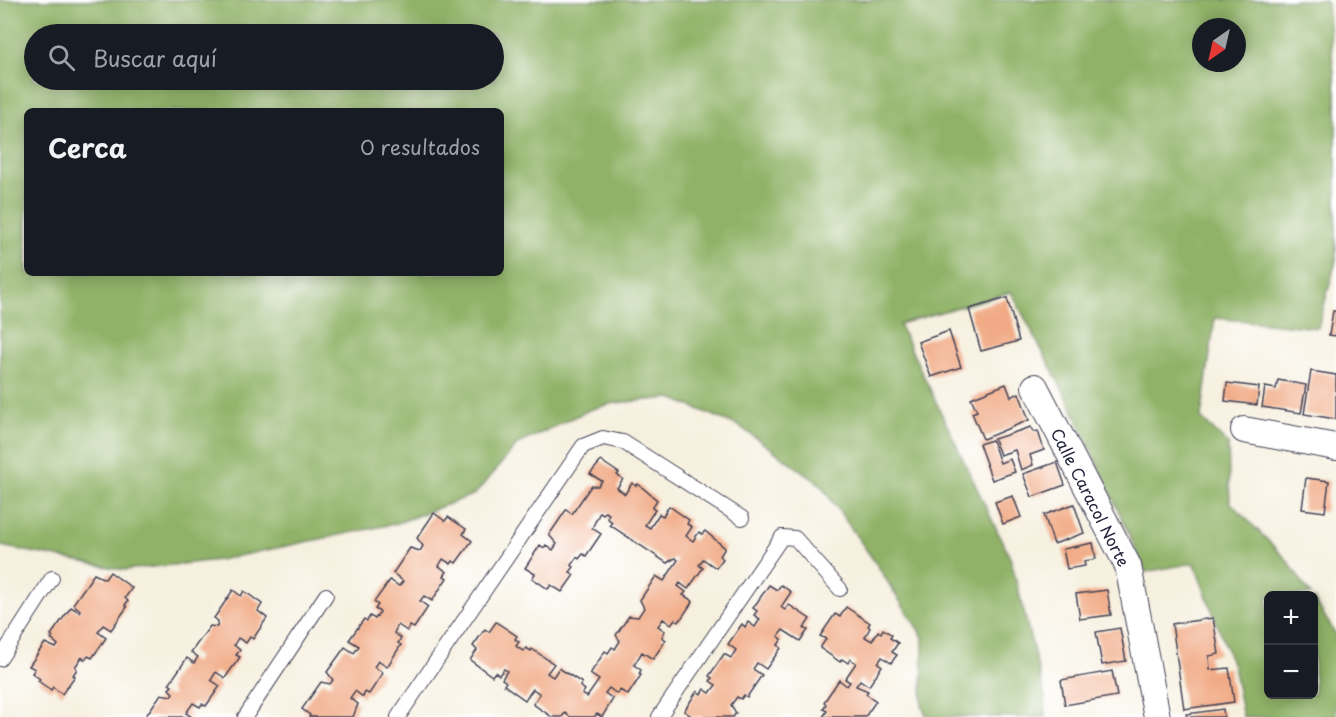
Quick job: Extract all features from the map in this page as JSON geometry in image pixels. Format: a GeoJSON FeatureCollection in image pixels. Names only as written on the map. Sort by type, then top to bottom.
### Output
{"type":"FeatureCollection","features":[{"type":"Feature","properties":{"kind":"street","name":"Calle Caracol Norte"},"geometry":{"type":"LineString","coordinates":[[1035,387],[1128,566],[1157,717]]}},
{"type":"Feature","properties":{"kind":"street"},"geometry":{"type":"LineString","coordinates":[[1244,430],[1336,447]]}},
{"type":"Feature","properties":{"kind":"lane"},"geometry":{"type":"LineString","coordinates":[[398,717],[583,446],[603,438],[623,442],[742,518]]}},
{"type":"Feature","properties":{"kind":"lane"},"geometry":{"type":"LineString","coordinates":[[659,717],[782,537],[795,538],[840,589]]}},
{"type":"Feature","properties":{"kind":"lane"},"geometry":{"type":"LineString","coordinates":[[0,659],[52,578]]}},
{"type":"Feature","properties":{"kind":"lane"},"geometry":{"type":"LineString","coordinates":[[245,717],[326,595]]}},
{"type":"Feature","properties":{"kind":"green space"},"geometry":{"type":"Polygon","coordinates":[[[0,0],[1324,0],[1327,4],[1336,94],[1336,261],[1318,328],[1215,318],[1201,418],[1228,444],[1230,502],[1288,561],[1308,591],[1264,591],[1264,699],[1318,699],[1318,606],[1336,635],[1336,717],[1243,717],[1233,666],[1194,563],[1146,572],[1071,406],[1011,292],[899,324],[1011,560],[1045,697],[1046,717],[927,717],[922,707],[923,637],[877,565],[820,484],[739,426],[671,398],[614,403],[589,410],[518,444],[475,494],[398,523],[219,560],[124,570],[0,546],[0,0]]]}},
{"type":"Feature","properties":{"kind":"building"},"geometry":{"type":"Polygon","coordinates":[[[1007,298],[1019,341],[981,351],[969,309],[1007,298]]]}},
{"type":"Feature","properties":{"kind":"building"},"geometry":{"type":"Polygon","coordinates":[[[1333,311],[1336,311],[1336,336],[1329,335],[1333,311]]]}},
{"type":"Feature","properties":{"kind":"building"},"geometry":{"type":"Polygon","coordinates":[[[949,331],[961,367],[931,377],[918,342],[949,331]]]}},
{"type":"Feature","properties":{"kind":"building"},"geometry":{"type":"Polygon","coordinates":[[[1311,371],[1336,375],[1336,419],[1304,414],[1311,371]]]}},
{"type":"Feature","properties":{"kind":"building"},"geometry":{"type":"Polygon","coordinates":[[[1278,380],[1306,385],[1301,413],[1262,407],[1265,387],[1276,389],[1278,380]]]}},
{"type":"Feature","properties":{"kind":"building"},"geometry":{"type":"Polygon","coordinates":[[[1227,383],[1259,387],[1257,405],[1225,401],[1227,383]]]}},
{"type":"Feature","properties":{"kind":"building"},"geometry":{"type":"Polygon","coordinates":[[[1006,384],[1011,397],[1019,393],[1029,420],[983,439],[972,413],[977,411],[971,398],[1006,384]]]}},
{"type":"Feature","properties":{"kind":"building"},"geometry":{"type":"Polygon","coordinates":[[[1031,427],[1033,432],[1038,431],[1044,450],[1030,455],[1033,465],[1021,470],[1015,450],[1000,455],[994,439],[1031,427]]]}},
{"type":"Feature","properties":{"kind":"building"},"geometry":{"type":"Polygon","coordinates":[[[992,440],[1000,463],[1010,459],[1015,472],[992,480],[979,444],[992,440]]]}},
{"type":"Feature","properties":{"kind":"building"},"geometry":{"type":"Polygon","coordinates":[[[601,461],[619,473],[617,475],[623,479],[617,488],[625,494],[632,483],[636,486],[638,484],[657,500],[652,508],[655,510],[645,525],[650,528],[659,514],[663,516],[669,506],[689,520],[687,524],[692,527],[686,536],[693,541],[699,532],[702,534],[705,531],[725,548],[720,556],[723,559],[716,568],[703,559],[699,565],[703,568],[688,589],[680,583],[678,586],[686,592],[683,595],[693,601],[679,622],[675,619],[671,624],[663,619],[658,626],[665,631],[662,637],[666,640],[653,659],[642,652],[634,665],[641,670],[639,674],[641,675],[628,695],[620,690],[617,694],[609,688],[605,693],[613,699],[602,717],[597,714],[594,717],[570,717],[565,713],[562,717],[552,717],[533,704],[540,694],[533,689],[525,700],[504,685],[506,682],[502,679],[507,671],[504,669],[499,675],[495,672],[492,676],[470,660],[477,650],[473,646],[485,629],[489,632],[496,622],[517,636],[515,639],[519,642],[516,646],[523,651],[526,648],[531,651],[532,649],[554,664],[547,673],[553,677],[559,668],[582,683],[580,686],[585,690],[582,694],[587,697],[599,680],[590,674],[605,651],[608,653],[612,647],[615,649],[620,641],[616,635],[629,616],[638,617],[644,608],[640,600],[656,576],[664,581],[678,560],[675,558],[667,563],[610,525],[612,522],[607,518],[609,514],[600,512],[592,528],[601,534],[586,556],[583,554],[579,559],[577,557],[571,565],[574,567],[570,572],[574,575],[562,592],[551,585],[548,589],[532,578],[535,574],[525,568],[540,545],[544,548],[546,545],[553,550],[557,544],[549,535],[566,510],[572,514],[591,486],[598,486],[602,481],[590,474],[601,461]]]}},
{"type":"Feature","properties":{"kind":"building"},"geometry":{"type":"Polygon","coordinates":[[[1057,462],[1065,485],[1032,497],[1023,474],[1057,462]]]}},
{"type":"Feature","properties":{"kind":"building"},"geometry":{"type":"Polygon","coordinates":[[[1306,478],[1329,481],[1325,512],[1302,509],[1306,478]]]}},
{"type":"Feature","properties":{"kind":"building"},"geometry":{"type":"Polygon","coordinates":[[[1013,496],[1021,517],[1003,524],[995,502],[1013,496]]]}},
{"type":"Feature","properties":{"kind":"building"},"geometry":{"type":"Polygon","coordinates":[[[1074,504],[1084,533],[1054,544],[1044,515],[1074,504]]]}},
{"type":"Feature","properties":{"kind":"building"},"geometry":{"type":"Polygon","coordinates":[[[434,513],[445,521],[448,517],[466,529],[463,534],[472,541],[456,563],[453,561],[451,564],[443,559],[439,566],[447,572],[444,576],[447,578],[432,601],[424,596],[420,601],[428,607],[414,628],[410,626],[407,631],[398,625],[394,633],[401,638],[398,643],[401,645],[387,667],[378,661],[374,667],[383,673],[369,694],[365,692],[363,697],[355,691],[350,698],[358,704],[353,717],[309,717],[310,715],[302,709],[321,682],[330,684],[333,680],[327,672],[345,647],[354,653],[359,646],[349,640],[364,619],[367,621],[370,616],[375,619],[380,612],[375,609],[378,605],[374,602],[390,580],[399,586],[403,581],[393,573],[410,548],[420,551],[423,546],[417,538],[434,513]]]}},
{"type":"Feature","properties":{"kind":"building"},"geometry":{"type":"Polygon","coordinates":[[[1093,543],[1096,559],[1084,561],[1085,566],[1067,569],[1063,549],[1093,543]]]}},
{"type":"Feature","properties":{"kind":"building"},"geometry":{"type":"Polygon","coordinates":[[[110,572],[132,588],[125,598],[128,601],[125,605],[127,607],[111,630],[103,625],[98,632],[106,638],[92,658],[88,656],[85,660],[82,657],[75,667],[77,669],[73,675],[75,676],[62,694],[53,687],[51,690],[38,681],[40,679],[32,673],[35,669],[29,666],[45,643],[56,648],[58,645],[51,639],[53,637],[51,635],[71,607],[79,612],[80,610],[73,604],[94,574],[105,579],[110,572]]]}},
{"type":"Feature","properties":{"kind":"building"},"geometry":{"type":"Polygon","coordinates":[[[769,585],[777,590],[781,585],[791,592],[781,607],[785,610],[789,605],[810,619],[804,628],[808,630],[800,641],[783,630],[778,636],[782,639],[778,645],[781,648],[766,669],[757,663],[753,669],[762,675],[747,697],[744,695],[741,699],[737,697],[731,705],[736,713],[733,717],[693,717],[684,711],[697,691],[701,694],[704,689],[710,693],[716,685],[710,681],[712,678],[709,676],[724,654],[731,658],[736,650],[728,644],[742,624],[745,627],[748,622],[755,627],[760,619],[754,615],[757,611],[753,608],[769,585]]]}},
{"type":"Feature","properties":{"kind":"building"},"geometry":{"type":"Polygon","coordinates":[[[233,590],[241,596],[244,591],[262,604],[258,611],[267,618],[253,639],[250,637],[246,643],[238,638],[234,645],[240,650],[236,655],[240,657],[225,678],[216,672],[211,680],[220,686],[206,706],[202,704],[200,707],[193,703],[186,713],[192,717],[145,717],[161,694],[171,696],[173,693],[169,689],[172,686],[169,684],[187,658],[194,663],[198,657],[191,652],[210,626],[217,627],[218,621],[214,618],[233,590]]]}},
{"type":"Feature","properties":{"kind":"building"},"geometry":{"type":"Polygon","coordinates":[[[1107,590],[1111,615],[1080,619],[1076,594],[1107,590]]]}},
{"type":"Feature","properties":{"kind":"building"},"geometry":{"type":"Polygon","coordinates":[[[846,607],[870,623],[865,637],[872,641],[878,631],[881,633],[883,629],[892,635],[890,638],[898,643],[892,652],[897,655],[891,663],[882,657],[878,663],[882,666],[869,686],[860,680],[856,686],[868,691],[866,694],[876,701],[865,717],[823,717],[827,711],[823,709],[826,704],[824,702],[839,680],[847,686],[850,682],[845,679],[856,663],[850,659],[848,663],[842,659],[840,662],[820,648],[826,639],[820,636],[835,614],[840,617],[846,607]]]}},
{"type":"Feature","properties":{"kind":"building"},"geometry":{"type":"Polygon","coordinates":[[[1213,618],[1219,654],[1209,656],[1210,670],[1229,668],[1234,702],[1184,709],[1172,624],[1213,618]]]}},
{"type":"Feature","properties":{"kind":"building"},"geometry":{"type":"Polygon","coordinates":[[[1120,628],[1126,661],[1102,665],[1096,632],[1120,628]]]}},
{"type":"Feature","properties":{"kind":"building"},"geometry":{"type":"Polygon","coordinates":[[[1112,671],[1117,696],[1065,705],[1061,680],[1112,671]]]}},
{"type":"Feature","properties":{"kind":"building"},"geometry":{"type":"Polygon","coordinates":[[[1223,709],[1224,717],[1187,717],[1186,714],[1223,709]]]}}]}
